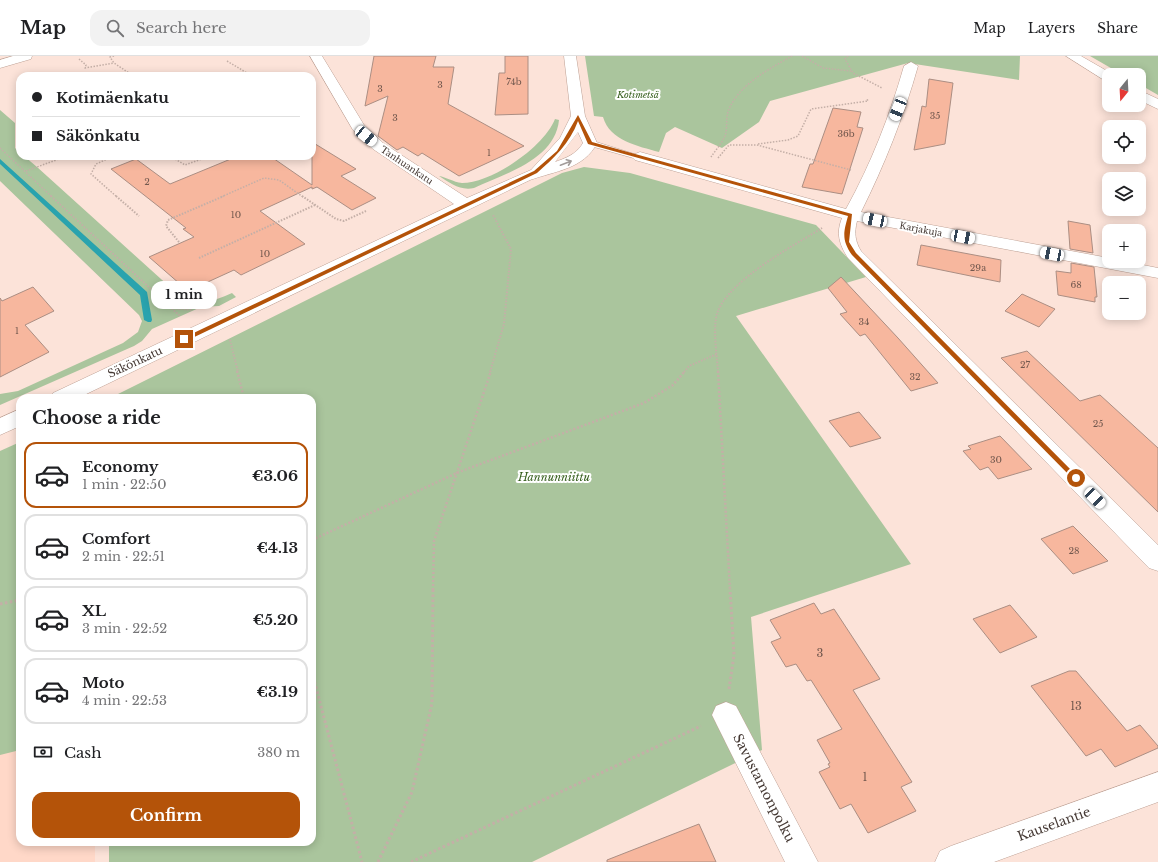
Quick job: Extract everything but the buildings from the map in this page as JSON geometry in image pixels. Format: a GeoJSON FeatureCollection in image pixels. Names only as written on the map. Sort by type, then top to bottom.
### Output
{"type":"FeatureCollection","features":[{"type":"Feature","properties":{"kind":"street"},"geometry":{"type":"LineString","coordinates":[[0,64],[26,56]]}},
{"type":"Feature","properties":{"kind":"street","name":"Tanhuankatu"},"geometry":{"type":"LineString","coordinates":[[316,56],[319,74],[366,136],[392,156],[467,205]]}},
{"type":"Feature","properties":{"kind":"street"},"geometry":{"type":"LineString","coordinates":[[570,56],[578,116],[590,143]]}},
{"type":"Feature","properties":{"kind":"street"},"geometry":{"type":"LineString","coordinates":[[1072,56],[1102,73]]}},
{"type":"Feature","properties":{"kind":"street"},"geometry":{"type":"LineString","coordinates":[[911,66],[903,97],[856,207],[850,215],[846,242],[854,254],[1158,561]]}},
{"type":"Feature","properties":{"kind":"street"},"geometry":{"type":"LineString","coordinates":[[1146,98],[1158,105]]}},
{"type":"Feature","properties":{"kind":"street","name":"Säkönkatu"},"geometry":{"type":"LineString","coordinates":[[535,172],[559,152],[573,129],[578,116]]}},
{"type":"Feature","properties":{"kind":"street","name":"Säkönkatu"},"geometry":{"type":"LineString","coordinates":[[68,394],[535,172],[565,164],[577,159],[586,153],[590,143]]}},
{"type":"Feature","properties":{"kind":"street","name":"Karjakuja"},"geometry":{"type":"LineString","coordinates":[[640,158],[850,215],[1158,274]]}},
{"type":"Feature","properties":{"kind":"street"},"geometry":{"type":"LineString","coordinates":[[0,427],[16,419]]}},
{"type":"Feature","properties":{"kind":"street","name":"Savustamonpolku"},"geometry":{"type":"LineString","coordinates":[[726,715],[802,862]]}},
{"type":"Feature","properties":{"kind":"street","name":"Kauselantie"},"geometry":{"type":"LineString","coordinates":[[951,862],[1158,787]]}},
{"type":"Feature","properties":{"kind":"lane","name":"Karjakuja"},"geometry":{"type":"LineString","coordinates":[[590,143],[640,158]]}},
{"type":"Feature","properties":{"kind":"path"},"geometry":{"type":"LineString","coordinates":[[107,56],[114,56]]}},
{"type":"Feature","properties":{"kind":"path"},"geometry":{"type":"LineString","coordinates":[[792,56],[765,72],[743,90],[729,107],[724,123],[725,136],[709,159],[717,160],[729,144],[757,145],[870,175]]}},
{"type":"Feature","properties":{"kind":"path"},"geometry":{"type":"LineString","coordinates":[[802,56],[824,68],[852,71],[886,91]]}},
{"type":"Feature","properties":{"kind":"path"},"geometry":{"type":"LineString","coordinates":[[848,56],[845,59],[852,71]]}},
{"type":"Feature","properties":{"kind":"path"},"geometry":{"type":"LineString","coordinates":[[110,57],[114,63],[128,72]]}},
{"type":"Feature","properties":{"kind":"path"},"geometry":{"type":"LineString","coordinates":[[79,59],[86,65],[85,68],[114,63]]}},
{"type":"Feature","properties":{"kind":"path"},"geometry":{"type":"LineString","coordinates":[[227,61],[245,72]]}},
{"type":"Feature","properties":{"kind":"path"},"geometry":{"type":"LineString","coordinates":[[757,145],[763,142],[788,140],[798,136],[811,109],[868,101],[866,99]]}},
{"type":"Feature","properties":{"kind":"path"},"geometry":{"type":"LineString","coordinates":[[0,148],[198,333]]}},
{"type":"Feature","properties":{"kind":"path"},"geometry":{"type":"LineString","coordinates":[[26,171],[56,160]]}},
{"type":"Feature","properties":{"kind":"path"},"geometry":{"type":"LineString","coordinates":[[105,160],[96,164],[91,170],[91,174],[139,216]]}},
{"type":"Feature","properties":{"kind":"path"},"geometry":{"type":"LineString","coordinates":[[177,160],[186,165],[199,160]]}},
{"type":"Feature","properties":{"kind":"path"},"geometry":{"type":"LineString","coordinates":[[179,242],[166,226],[168,220],[264,178],[279,180],[336,220],[344,220],[366,211]]}},
{"type":"Feature","properties":{"kind":"path"},"geometry":{"type":"LineString","coordinates":[[199,258],[315,205]]}},
{"type":"Feature","properties":{"kind":"path"},"geometry":{"type":"LineString","coordinates":[[378,862],[412,792],[432,703],[434,541],[458,472],[504,324],[511,249],[496,218],[488,211]]}},
{"type":"Feature","properties":{"kind":"path"},"geometry":{"type":"LineString","coordinates":[[411,862],[726,715],[734,655],[717,354],[718,312],[731,292],[777,255],[827,225]]}},
{"type":"Feature","properties":{"kind":"path"},"geometry":{"type":"LineString","coordinates":[[172,308],[200,311]]}},
{"type":"Feature","properties":{"kind":"path"},"geometry":{"type":"LineString","coordinates":[[230,339],[243,394]]}},
{"type":"Feature","properties":{"kind":"path"},"geometry":{"type":"LineString","coordinates":[[316,538],[458,472],[644,403],[673,385],[689,366],[717,354]]}},
{"type":"Feature","properties":{"kind":"path"},"geometry":{"type":"LineString","coordinates":[[0,604],[16,601]]}},
{"type":"Feature","properties":{"kind":"path"},"geometry":{"type":"LineString","coordinates":[[316,687],[362,862]]}},
{"type":"Feature","properties":{"kind":"shaded area"},"geometry":{"type":"Polygon","coordinates":[[[16,464],[16,846],[95,846],[95,862],[0,862],[0,472],[16,464]]]}},
{"type":"Feature","properties":{"kind":"green space","name":"Kotimetsä"},"geometry":{"type":"Polygon","coordinates":[[[585,56],[1020,56],[1019,80],[908,63],[770,101],[759,122],[722,148],[675,127],[666,133],[659,152],[634,145],[618,137],[612,132],[603,117],[594,116],[585,56]]]}},
{"type":"Feature","properties":{"kind":"green space"},"geometry":{"type":"Polygon","coordinates":[[[1090,56],[1158,56],[1158,95],[1146,88],[1146,68],[1111,68],[1090,56]]]}},
{"type":"Feature","properties":{"kind":"green space"},"geometry":{"type":"Polygon","coordinates":[[[0,110],[15,123],[16,160],[29,160],[182,298],[188,301],[201,303],[232,293],[236,297],[219,306],[201,307],[152,329],[142,341],[134,346],[25,394],[16,394],[16,398],[0,405],[0,394],[18,391],[123,343],[138,332],[142,321],[139,315],[0,181],[0,110]]]}},
{"type":"Feature","properties":{"kind":"green space"},"geometry":{"type":"Polygon","coordinates":[[[555,119],[559,120],[555,134],[548,146],[526,164],[513,171],[469,189],[455,186],[439,176],[462,183],[488,177],[516,162],[529,152],[549,130],[555,119]]]}},
{"type":"Feature","properties":{"kind":"green space","name":"Hannunniittu"},"geometry":{"type":"Polygon","coordinates":[[[584,167],[630,173],[816,225],[866,277],[736,316],[911,564],[751,617],[762,750],[532,862],[109,862],[109,846],[316,846],[316,394],[118,394],[562,173],[584,167]]]}},
{"type":"Feature","properties":{"kind":"green space"},"geometry":{"type":"Polygon","coordinates":[[[16,444],[16,751],[0,755],[0,451],[16,444]]]}},
{"type":"Feature","properties":{"kind":"waterway"},"geometry":{"type":"LineString","coordinates":[[0,161],[144,294],[148,320]]}},
{"type":"Feature","properties":{"kind":"route"},"geometry":{"type":"LineString","coordinates":[[184,339],[535,172],[559,152],[573,129],[578,116],[590,143],[850,215],[846,242],[854,254],[1076,478]]}}]}
